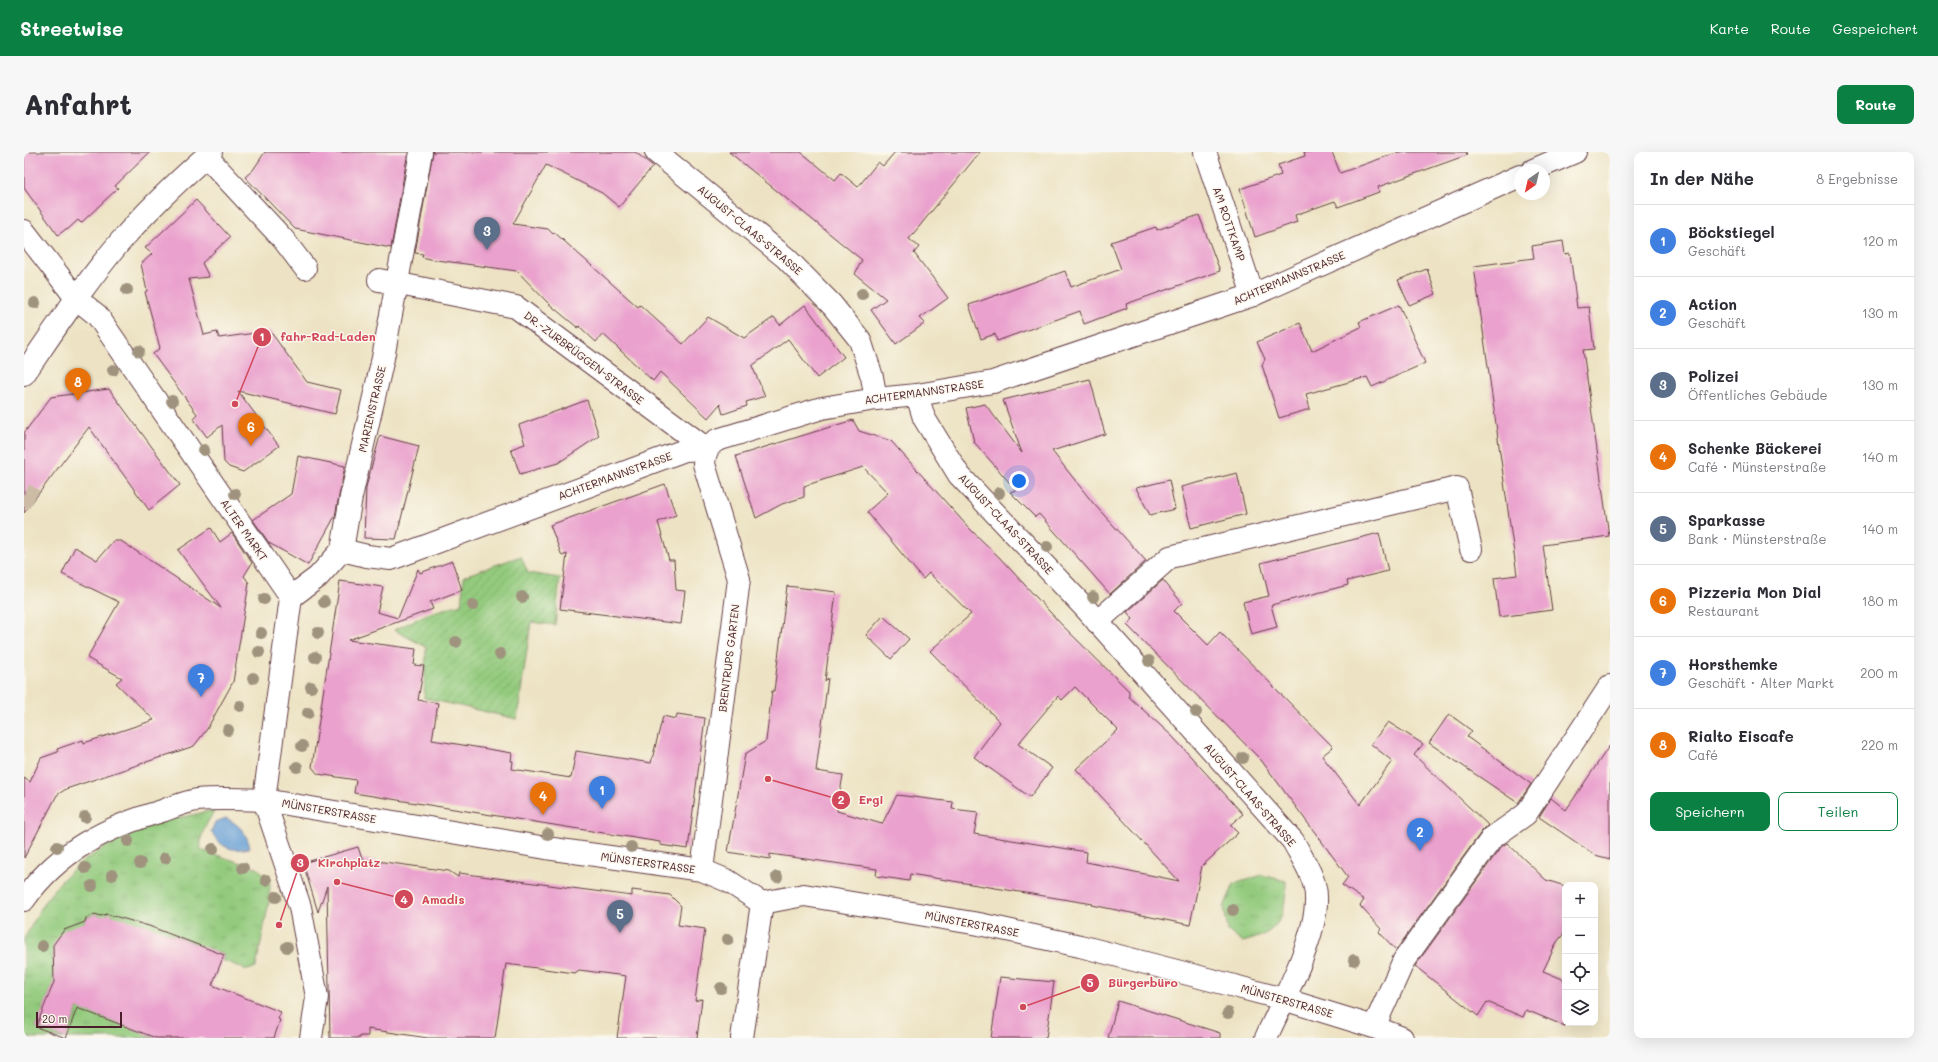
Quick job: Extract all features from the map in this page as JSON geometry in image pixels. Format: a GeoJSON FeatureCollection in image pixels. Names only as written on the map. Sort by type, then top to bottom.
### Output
{"type":"FeatureCollection","features":[{"type":"Feature","properties":{"kind":"street","name":"MARIENSTRASSE"},"geometry":{"type":"LineString","coordinates":[[342,550],[388,281],[421,152]]}},
{"type":"Feature","properties":{"kind":"street","name":"AUGUST-CLAAS-STRASSE"},"geometry":{"type":"LineString","coordinates":[[656,152],[786,258],[832,305],[860,340],[872,377],[876,399]]}},
{"type":"Feature","properties":{"kind":"street","name":"AM ROTTKAMP"},"geometry":{"type":"LineString","coordinates":[[1205,152],[1253,295]]}},
{"type":"Feature","properties":{"kind":"street"},"geometry":{"type":"LineString","coordinates":[[1547,164],[1575,152]]}},
{"type":"Feature","properties":{"kind":"street"},"geometry":{"type":"LineString","coordinates":[[24,374],[77,299],[120,242],[167,191],[208,154],[283,240],[305,268]]}},
{"type":"Feature","properties":{"kind":"street","name":"ACHTERMANNSTRASSE"},"geometry":{"type":"LineString","coordinates":[[342,550],[368,556],[391,559],[685,450],[707,449],[717,440],[822,408],[876,399],[917,395],[994,382],[1253,295],[1514,179]]}},
{"type":"Feature","properties":{"kind":"street","name":"ALTER MARKT"},"geometry":{"type":"LineString","coordinates":[[24,231],[77,299],[97,315],[291,597]]}},
{"type":"Feature","properties":{"kind":"street","name":"DR.-ZURBRÜGGEN-STRASSE"},"geometry":{"type":"LineString","coordinates":[[388,281],[516,307],[707,449]]}},
{"type":"Feature","properties":{"kind":"street","name":"AUGUST-CLAAS-STRASSE"},"geometry":{"type":"LineString","coordinates":[[917,395],[924,418],[959,475],[1097,622],[1293,841],[1309,872],[1316,897],[1314,920],[1303,954],[1266,1038]]}},
{"type":"Feature","properties":{"kind":"street","name":"BRENTRUPS GARTEN"},"geometry":{"type":"LineString","coordinates":[[702,870],[739,579],[704,464],[707,449]]}},
{"type":"Feature","properties":{"kind":"street"},"geometry":{"type":"LineString","coordinates":[[1097,622],[1170,557],[1457,488],[1471,549]]}},
{"type":"Feature","properties":{"kind":"street"},"geometry":{"type":"LineString","coordinates":[[312,1038],[317,997],[300,907],[264,800],[291,597],[318,577],[342,550]]}},
{"type":"Feature","properties":{"kind":"street"},"geometry":{"type":"LineString","coordinates":[[1374,1027],[1404,960],[1492,838],[1526,814],[1610,686]]}},
{"type":"Feature","properties":{"kind":"street","name":"MÜNSTERSTRASSE"},"geometry":{"type":"LineString","coordinates":[[24,900],[52,868],[89,840],[134,819],[195,801],[228,798],[264,800],[546,848],[702,870],[728,881],[762,903],[804,895],[979,924],[1080,946],[1283,999],[1374,1027],[1402,1038]]}},
{"type":"Feature","properties":{"kind":"street"},"geometry":{"type":"LineString","coordinates":[[742,1038],[762,903]]}},
{"type":"Feature","properties":{"kind":"green space"},"geometry":{"type":"Polygon","coordinates":[[[521,556],[528,573],[560,578],[555,625],[531,622],[517,719],[424,698],[426,647],[394,630],[427,614],[461,604],[464,576],[521,556]]]}},
{"type":"Feature","properties":{"kind":"green space"},"geometry":{"type":"Polygon","coordinates":[[[215,810],[202,834],[201,850],[257,868],[268,877],[270,885],[269,902],[256,967],[248,970],[222,960],[224,955],[221,953],[195,949],[197,944],[167,933],[143,930],[145,924],[141,923],[139,928],[114,919],[111,912],[108,914],[110,920],[95,914],[86,918],[84,926],[59,954],[53,954],[53,958],[59,958],[65,971],[51,990],[36,1027],[65,1038],[24,1038],[24,939],[45,901],[61,881],[83,861],[108,845],[139,830],[168,820],[215,810]]]}},
{"type":"Feature","properties":{"kind":"green space"},"geometry":{"type":"Polygon","coordinates":[[[1262,875],[1286,881],[1286,894],[1282,914],[1272,929],[1255,939],[1242,942],[1228,931],[1224,907],[1234,884],[1262,875]]]}},
{"type":"Feature","properties":{"kind":"green space"},"geometry":{"type":"Polygon","coordinates":[[[78,1008],[157,1038],[66,1038],[78,1008]]]}},
{"type":"Feature","properties":{"kind":"water"},"geometry":{"type":"Polygon","coordinates":[[[226,818],[242,830],[247,838],[250,848],[227,848],[219,842],[211,832],[215,822],[226,818]]]}},
{"type":"Feature","properties":{"kind":"building"},"geometry":{"type":"Polygon","coordinates":[[[24,152],[150,152],[115,186],[118,188],[81,223],[78,220],[67,230],[66,229],[58,235],[24,188],[24,152]]]}},
{"type":"Feature","properties":{"kind":"building"},"geometry":{"type":"Polygon","coordinates":[[[265,152],[408,152],[391,248],[295,229],[245,177],[253,170],[265,152]]]}},
{"type":"Feature","properties":{"kind":"building"},"geometry":{"type":"Polygon","coordinates":[[[433,152],[635,152],[653,166],[619,207],[602,193],[546,165],[513,224],[548,229],[553,234],[554,232],[638,307],[640,305],[683,344],[708,317],[744,338],[774,317],[780,325],[805,305],[844,357],[817,378],[788,339],[752,366],[765,396],[746,402],[747,406],[723,414],[720,404],[708,418],[660,372],[653,381],[603,334],[596,342],[579,326],[578,328],[548,303],[517,271],[429,259],[422,257],[423,254],[415,253],[433,152]]]}},
{"type":"Feature","properties":{"kind":"building"},"geometry":{"type":"Polygon","coordinates":[[[729,152],[801,152],[835,180],[841,173],[858,187],[878,162],[883,166],[895,152],[980,152],[909,239],[919,247],[914,253],[948,298],[920,318],[925,323],[896,344],[871,310],[886,299],[855,274],[862,260],[729,152]]]}},
{"type":"Feature","properties":{"kind":"building"},"geometry":{"type":"Polygon","coordinates":[[[1304,152],[1332,152],[1340,173],[1399,152],[1466,152],[1467,155],[1378,187],[1379,192],[1338,207],[1335,201],[1295,215],[1297,222],[1255,237],[1240,189],[1281,175],[1278,165],[1305,156],[1304,152]]]}},
{"type":"Feature","properties":{"kind":"building"},"geometry":{"type":"Polygon","coordinates":[[[196,200],[230,237],[202,263],[209,277],[189,279],[204,335],[217,332],[219,338],[270,331],[307,382],[341,390],[335,414],[238,391],[279,446],[243,472],[229,467],[224,462],[222,425],[207,437],[193,418],[197,414],[153,354],[160,348],[145,292],[147,291],[141,264],[152,254],[145,248],[196,200]]]}},
{"type":"Feature","properties":{"kind":"building"},"geometry":{"type":"Polygon","coordinates":[[[1199,215],[1220,271],[1126,304],[1127,308],[1084,324],[1080,311],[997,341],[995,334],[981,339],[969,305],[1065,271],[1071,287],[1121,269],[1111,242],[1156,227],[1157,230],[1199,215]]]}},
{"type":"Feature","properties":{"kind":"building"},"geometry":{"type":"Polygon","coordinates":[[[1563,241],[1565,254],[1570,253],[1577,308],[1589,307],[1594,349],[1583,350],[1609,536],[1543,545],[1552,610],[1499,617],[1494,578],[1517,575],[1474,266],[1534,258],[1532,246],[1563,241]]]}},
{"type":"Feature","properties":{"kind":"building"},"geometry":{"type":"Polygon","coordinates":[[[1427,269],[1436,294],[1409,305],[1398,280],[1427,269]]]}},
{"type":"Feature","properties":{"kind":"building"},"geometry":{"type":"Polygon","coordinates":[[[1399,305],[1425,363],[1372,387],[1367,377],[1306,394],[1310,409],[1279,418],[1262,365],[1265,359],[1257,342],[1300,323],[1312,351],[1361,327],[1359,322],[1399,305]]]}},
{"type":"Feature","properties":{"kind":"building"},"geometry":{"type":"Polygon","coordinates":[[[1090,379],[1105,434],[1052,451],[1093,503],[1146,561],[1110,594],[1039,514],[1035,517],[1010,492],[1016,490],[974,442],[966,408],[985,404],[1022,453],[1003,400],[1090,379]]]}},
{"type":"Feature","properties":{"kind":"building"},"geometry":{"type":"Polygon","coordinates":[[[109,389],[180,485],[149,510],[89,427],[24,513],[24,433],[51,397],[109,389]]]}},
{"type":"Feature","properties":{"kind":"building"},"geometry":{"type":"Polygon","coordinates":[[[587,400],[599,436],[558,463],[520,474],[511,449],[525,444],[519,425],[587,400]]]}},
{"type":"Feature","properties":{"kind":"building"},"geometry":{"type":"Polygon","coordinates":[[[853,420],[859,431],[891,441],[969,528],[999,557],[1061,624],[1129,691],[1129,697],[1172,736],[1243,814],[1230,825],[1238,833],[1202,866],[1190,925],[1092,905],[1093,904],[910,874],[909,881],[876,876],[877,869],[770,854],[770,859],[728,852],[745,754],[766,741],[772,691],[774,691],[787,586],[836,592],[825,681],[828,678],[816,771],[843,775],[837,811],[882,824],[897,795],[953,802],[952,809],[978,812],[974,834],[1087,852],[1086,862],[1179,881],[1076,769],[1118,730],[1075,687],[1062,700],[1058,696],[1018,744],[1052,768],[1030,797],[974,757],[1000,722],[930,651],[971,614],[929,573],[923,579],[867,512],[888,493],[863,467],[804,486],[804,497],[782,504],[756,518],[736,456],[853,420]]]}},
{"type":"Feature","properties":{"kind":"building"},"geometry":{"type":"Polygon","coordinates":[[[380,436],[419,446],[396,539],[364,538],[366,487],[380,436]]]}},
{"type":"Feature","properties":{"kind":"building"},"geometry":{"type":"Polygon","coordinates":[[[298,456],[345,466],[335,516],[308,565],[269,543],[253,520],[291,494],[298,456]]]}},
{"type":"Feature","properties":{"kind":"building"},"geometry":{"type":"Polygon","coordinates":[[[1237,473],[1246,514],[1191,528],[1181,487],[1237,473]]]}},
{"type":"Feature","properties":{"kind":"building"},"geometry":{"type":"Polygon","coordinates":[[[1169,480],[1175,509],[1150,515],[1136,488],[1169,480]]]}},
{"type":"Feature","properties":{"kind":"building"},"geometry":{"type":"Polygon","coordinates":[[[665,484],[676,515],[658,522],[669,560],[674,560],[676,590],[685,591],[681,624],[560,609],[567,554],[562,556],[550,525],[665,484]]]}},
{"type":"Feature","properties":{"kind":"building"},"geometry":{"type":"Polygon","coordinates":[[[211,528],[220,542],[232,533],[252,563],[244,576],[249,583],[233,682],[207,729],[194,746],[66,789],[57,795],[24,858],[24,778],[30,782],[41,758],[58,752],[57,749],[83,740],[84,743],[154,720],[116,683],[122,678],[87,658],[119,602],[62,574],[75,547],[97,560],[113,541],[121,541],[221,608],[178,550],[211,528]]]}},
{"type":"Feature","properties":{"kind":"building"},"geometry":{"type":"Polygon","coordinates":[[[1379,533],[1388,571],[1347,581],[1348,585],[1271,605],[1277,627],[1251,634],[1243,602],[1269,596],[1261,563],[1379,533]]]}},
{"type":"Feature","properties":{"kind":"building"},"geometry":{"type":"Polygon","coordinates":[[[452,561],[462,590],[430,602],[433,609],[348,640],[416,649],[414,665],[424,666],[418,700],[438,703],[432,740],[512,753],[512,769],[571,778],[576,751],[651,763],[663,716],[676,719],[677,714],[705,718],[688,849],[660,845],[660,842],[354,793],[356,780],[318,774],[312,767],[340,581],[383,587],[377,612],[398,618],[418,569],[420,573],[452,561]]]}},
{"type":"Feature","properties":{"kind":"building"},"geometry":{"type":"Polygon","coordinates":[[[1163,580],[1182,603],[1174,611],[1208,645],[1220,632],[1333,747],[1322,756],[1360,805],[1392,761],[1371,744],[1388,722],[1423,744],[1414,755],[1488,825],[1482,831],[1396,950],[1379,932],[1381,929],[1360,906],[1364,900],[1342,885],[1348,877],[1261,760],[1127,625],[1133,619],[1127,612],[1163,580]]]}},
{"type":"Feature","properties":{"kind":"building"},"geometry":{"type":"Polygon","coordinates":[[[883,616],[909,639],[891,659],[866,635],[883,616]]]}},
{"type":"Feature","properties":{"kind":"building"},"geometry":{"type":"Polygon","coordinates":[[[1449,714],[1472,731],[1467,737],[1531,784],[1518,803],[1429,743],[1449,714]]]}},
{"type":"Feature","properties":{"kind":"building"},"geometry":{"type":"Polygon","coordinates":[[[1610,745],[1610,859],[1595,855],[1539,817],[1551,798],[1566,810],[1610,745]]]}},
{"type":"Feature","properties":{"kind":"building"},"geometry":{"type":"Polygon","coordinates":[[[1507,843],[1546,880],[1562,885],[1562,936],[1557,942],[1543,971],[1562,979],[1562,1025],[1526,1010],[1523,1017],[1487,1002],[1478,1016],[1415,966],[1501,847],[1507,843]]]}},
{"type":"Feature","properties":{"kind":"building"},"geometry":{"type":"Polygon","coordinates":[[[358,847],[362,859],[449,871],[458,877],[459,873],[632,896],[632,890],[670,895],[681,906],[678,925],[705,929],[695,1001],[702,999],[697,1038],[617,1038],[626,976],[579,970],[575,973],[506,964],[495,1038],[428,1038],[368,1029],[368,1036],[360,1036],[360,1038],[330,1038],[327,886],[318,912],[303,863],[358,847]]]}},
{"type":"Feature","properties":{"kind":"building"},"geometry":{"type":"Polygon","coordinates":[[[95,914],[101,916],[107,914],[149,926],[224,955],[212,985],[281,1012],[274,1038],[156,1038],[77,1008],[66,1038],[36,1027],[54,982],[53,945],[64,930],[85,922],[86,918],[95,914]]]}},
{"type":"Feature","properties":{"kind":"building"},"geometry":{"type":"Polygon","coordinates":[[[1000,977],[1054,982],[1046,1038],[991,1038],[1000,977]]]}},
{"type":"Feature","properties":{"kind":"building"},"geometry":{"type":"Polygon","coordinates":[[[1118,1001],[1220,1033],[1220,1038],[1108,1038],[1118,1001]]]}},
{"type":"Feature","properties":{"kind":"tunnel"},"geometry":{"type":"LineString","coordinates":[[24,494],[34,500]]}},
{"type":"Feature","properties":{"kind":"place","name":"Polizei"},"geometry":{"type":"Point","coordinates":[487,250]}},
{"type":"Feature","properties":{"kind":"place","name":"Rialto Eiscafe"},"geometry":{"type":"Point","coordinates":[78,401]}},
{"type":"Feature","properties":{"kind":"place","name":"fahr-Rad-Laden"},"geometry":{"type":"Point","coordinates":[235,404]}},
{"type":"Feature","properties":{"kind":"place","name":"Pizzeria Mon Dial"},"geometry":{"type":"Point","coordinates":[251,446]}},
{"type":"Feature","properties":{"kind":"place","name":"Horsthemke"},"geometry":{"type":"Point","coordinates":[201,697]}},
{"type":"Feature","properties":{"kind":"place","name":"Ergi"},"geometry":{"type":"Point","coordinates":[768,779]}},
{"type":"Feature","properties":{"kind":"place","name":"Böckstiegel"},"geometry":{"type":"Point","coordinates":[602,809]}},
{"type":"Feature","properties":{"kind":"place","name":"Schenke Bäckerei"},"geometry":{"type":"Point","coordinates":[543,815]}},
{"type":"Feature","properties":{"kind":"place","name":"Action"},"geometry":{"type":"Point","coordinates":[1420,851]}},
{"type":"Feature","properties":{"kind":"place","name":"Amadis"},"geometry":{"type":"Point","coordinates":[337,882]}},
{"type":"Feature","properties":{"kind":"place","name":"Kirchplatz"},"geometry":{"type":"Point","coordinates":[279,925]}},
{"type":"Feature","properties":{"kind":"place","name":"Sparkasse"},"geometry":{"type":"Point","coordinates":[620,933]}},
{"type":"Feature","properties":{"kind":"place","name":"Bürgerbüro"},"geometry":{"type":"Point","coordinates":[1023,1007]}}]}
